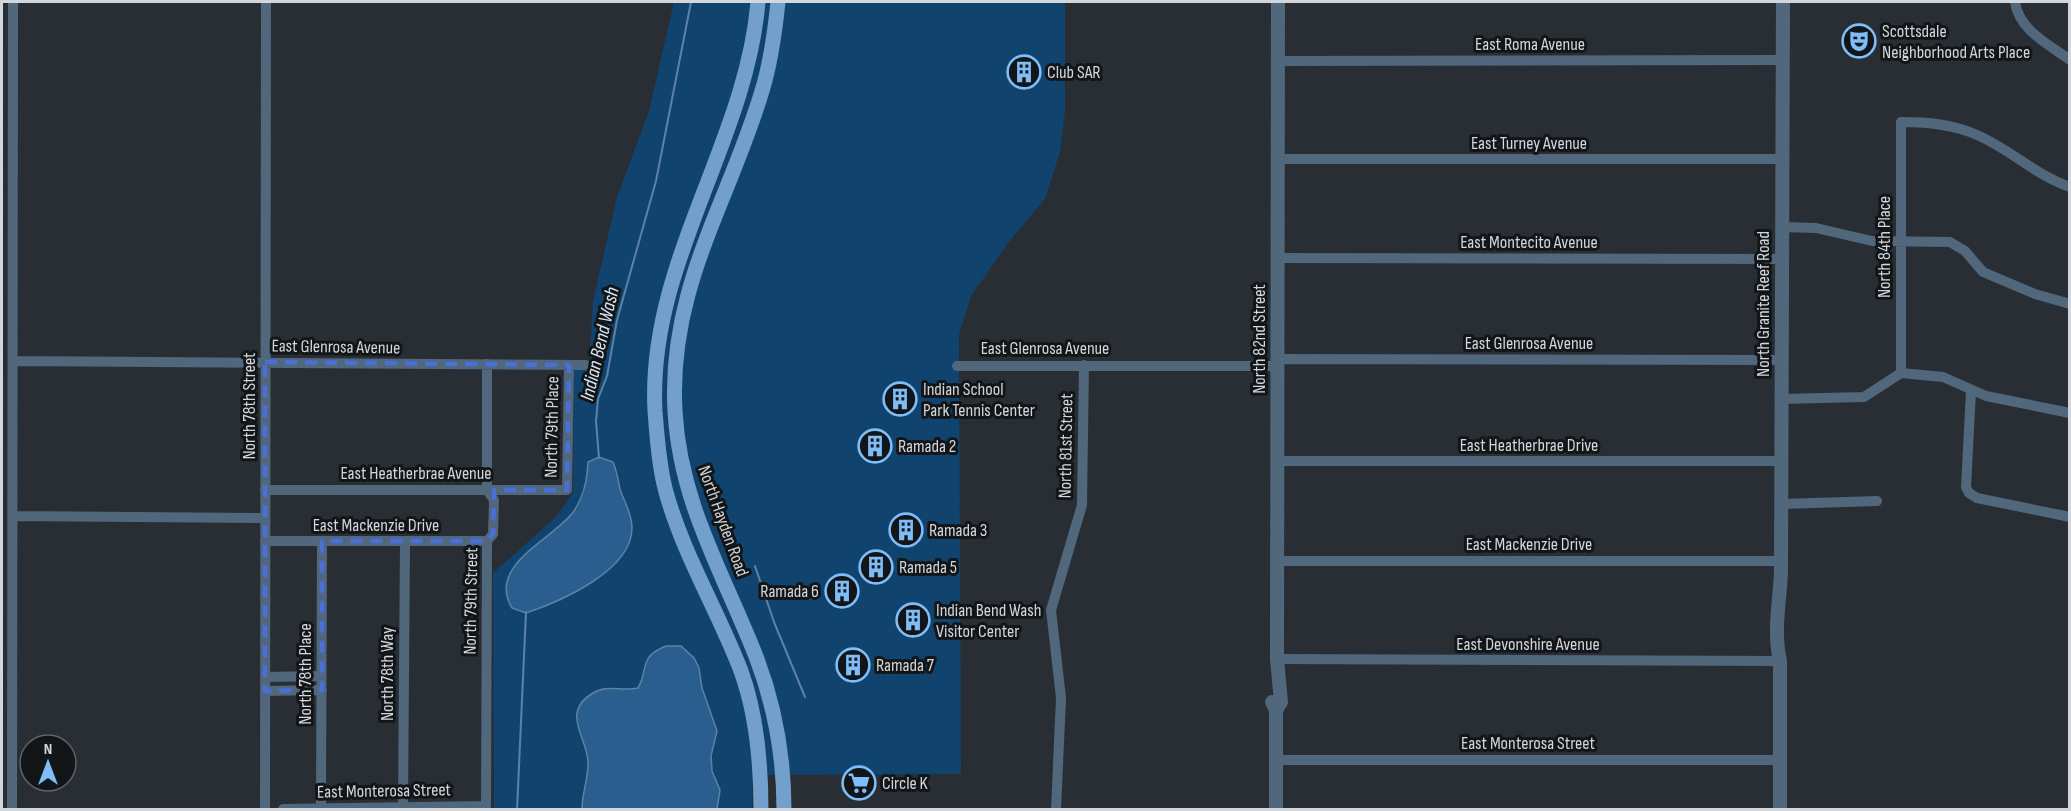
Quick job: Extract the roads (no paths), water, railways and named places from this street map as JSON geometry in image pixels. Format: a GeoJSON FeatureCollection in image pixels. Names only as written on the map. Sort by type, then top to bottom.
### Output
{"type":"FeatureCollection","features":[{"type":"Feature","properties":{"kind":"main road"},"geometry":{"type":"LineString","coordinates":[[759,2],[753,49],[743,86],[668,290],[656,349],[655,411],[666,491],[685,545],[741,671],[748,696],[758,748],[761,810]]}},
{"type":"Feature","properties":{"kind":"main road","name":"North Hayden Road"},"geometry":{"type":"LineString","coordinates":[[778,2],[762,92],[688,285],[678,336],[674,383],[678,451],[690,499],[756,658],[772,706],[782,762],[784,810]]}},
{"type":"Feature","properties":{"kind":"street"},"geometry":{"type":"LineString","coordinates":[[12,810],[13,2]]}},
{"type":"Feature","properties":{"kind":"street","name":"North 78th Street"},"geometry":{"type":"LineString","coordinates":[[265,810],[266,2]]}},
{"type":"Feature","properties":{"kind":"street","name":"North 82nd Street"},"geometry":{"type":"LineString","coordinates":[[1276,810],[1276,710],[1272,702],[1272,685],[1277,677],[1278,2]]}},
{"type":"Feature","properties":{"kind":"street","name":"North Granite Reef Road"},"geometry":{"type":"LineString","coordinates":[[1780,810],[1780,661],[1776,645],[1776,620],[1780,607],[1783,2]]}},
{"type":"Feature","properties":{"kind":"street"},"geometry":{"type":"LineString","coordinates":[[2016,2],[2017,13],[2029,29],[2070,60]]}},
{"type":"Feature","properties":{"kind":"street","name":"East Roma Avenue"},"geometry":{"type":"LineString","coordinates":[[1278,61],[1782,60]]}},
{"type":"Feature","properties":{"kind":"street","name":"North 84th Place"},"geometry":{"type":"LineString","coordinates":[[1901,373],[1901,122],[1929,122],[1957,127],[1978,135],[2030,169],[2070,187]]}},
{"type":"Feature","properties":{"kind":"street","name":"East Turney Avenue"},"geometry":{"type":"LineString","coordinates":[[1277,159],[1782,159]]}},
{"type":"Feature","properties":{"kind":"street"},"geometry":{"type":"LineString","coordinates":[[2,213],[13,213]]}},
{"type":"Feature","properties":{"kind":"street"},"geometry":{"type":"LineString","coordinates":[[1782,227],[1816,228],[1864,239],[1941,241],[1956,244],[1983,272],[2035,294],[2070,304]]}},
{"type":"Feature","properties":{"kind":"street","name":"East Montecito Avenue"},"geometry":{"type":"LineString","coordinates":[[1277,258],[1781,259]]}},
{"type":"Feature","properties":{"kind":"street","name":"East Glenrosa Avenue"},"geometry":{"type":"LineString","coordinates":[[13,360],[586,365]]}},
{"type":"Feature","properties":{"kind":"street","name":"East Glenrosa Avenue"},"geometry":{"type":"LineString","coordinates":[[957,366],[1781,360]]}},
{"type":"Feature","properties":{"kind":"street","name":"North 79th Street"},"geometry":{"type":"LineString","coordinates":[[486,806],[487,541],[493,534],[494,500],[487,490],[487,364]]}},
{"type":"Feature","properties":{"kind":"street","name":"North 79th Place"},"geometry":{"type":"LineString","coordinates":[[567,490],[569,365]]}},
{"type":"Feature","properties":{"kind":"street","name":"North 81st Street"},"geometry":{"type":"LineString","coordinates":[[1056,810],[1061,698],[1051,610],[1082,505],[1084,365]]}},
{"type":"Feature","properties":{"kind":"street"},"geometry":{"type":"LineString","coordinates":[[1781,399],[1864,397],[1901,373],[1943,377],[1971,391],[2070,413]]}},
{"type":"Feature","properties":{"kind":"street"},"geometry":{"type":"LineString","coordinates":[[1971,391],[1966,487],[1969,493],[1977,498],[2070,517]]}},
{"type":"Feature","properties":{"kind":"street","name":"East Heatherbrae Drive"},"geometry":{"type":"LineString","coordinates":[[1277,461],[1781,461]]}},
{"type":"Feature","properties":{"kind":"street","name":"East Heatherbrae Avenue"},"geometry":{"type":"LineString","coordinates":[[265,490],[567,490]]}},
{"type":"Feature","properties":{"kind":"street"},"geometry":{"type":"LineString","coordinates":[[1781,504],[1877,501]]}},
{"type":"Feature","properties":{"kind":"street"},"geometry":{"type":"LineString","coordinates":[[13,516],[265,518]]}},
{"type":"Feature","properties":{"kind":"street","name":"East Mackenzie Drive"},"geometry":{"type":"LineString","coordinates":[[265,541],[487,541]]}},
{"type":"Feature","properties":{"kind":"street","name":"North 78th Place"},"geometry":{"type":"LineString","coordinates":[[321,806],[322,541]]}},
{"type":"Feature","properties":{"kind":"street","name":"North 78th Way"},"geometry":{"type":"LineString","coordinates":[[403,806],[405,541]]}},
{"type":"Feature","properties":{"kind":"street","name":"East Mackenzie Drive"},"geometry":{"type":"LineString","coordinates":[[1277,561],[1780,561]]}},
{"type":"Feature","properties":{"kind":"street","name":"East Devonshire Avenue"},"geometry":{"type":"LineString","coordinates":[[1276,659],[1780,661]]}},
{"type":"Feature","properties":{"kind":"street"},"geometry":{"type":"LineString","coordinates":[[265,677],[321,676]]}},
{"type":"Feature","properties":{"kind":"street"},"geometry":{"type":"LineString","coordinates":[[265,691],[322,690]]}},
{"type":"Feature","properties":{"kind":"street","name":"East Monterosa Street"},"geometry":{"type":"LineString","coordinates":[[1276,760],[1780,760]]}},
{"type":"Feature","properties":{"kind":"street","name":"East Monterosa Street"},"geometry":{"type":"LineString","coordinates":[[283,809],[321,806],[486,806]]}},
{"type":"Feature","properties":{"kind":"waterway","name":"Indian Bend Wash"},"geometry":{"type":"LineString","coordinates":[[599,458],[596,421],[598,399],[607,376],[617,320],[656,181],[691,2]]}},
{"type":"Feature","properties":{"kind":"waterway"},"geometry":{"type":"LineString","coordinates":[[755,566],[774,622],[805,697]]}},
{"type":"Feature","properties":{"kind":"waterway","name":"Indian Bend Wash"},"geometry":{"type":"LineString","coordinates":[[517,810],[526,612]]}},
{"type":"Feature","properties":{"kind":"place","name":"Scottsdale Neighborhood Arts Place"},"geometry":{"type":"Point","coordinates":[1859,41]}},
{"type":"Feature","properties":{"kind":"place","name":"Club SAR"},"geometry":{"type":"Point","coordinates":[1024,72]}},
{"type":"Feature","properties":{"kind":"place","name":"Indian School Park Tennis Center"},"geometry":{"type":"Point","coordinates":[900,399]}},
{"type":"Feature","properties":{"kind":"place","name":"Ramada 2"},"geometry":{"type":"Point","coordinates":[875,446]}},
{"type":"Feature","properties":{"kind":"place","name":"Ramada 3"},"geometry":{"type":"Point","coordinates":[906,530]}},
{"type":"Feature","properties":{"kind":"place","name":"Ramada 5"},"geometry":{"type":"Point","coordinates":[876,567]}},
{"type":"Feature","properties":{"kind":"place","name":"Ramada 6"},"geometry":{"type":"Point","coordinates":[842,591]}},
{"type":"Feature","properties":{"kind":"place","name":"Indian Bend Wash Visitor Center"},"geometry":{"type":"Point","coordinates":[913,620]}},
{"type":"Feature","properties":{"kind":"place","name":"Ramada 7"},"geometry":{"type":"Point","coordinates":[853,665]}},
{"type":"Feature","properties":{"kind":"place","name":"Circle K"},"geometry":{"type":"Point","coordinates":[859,783]}}]}
